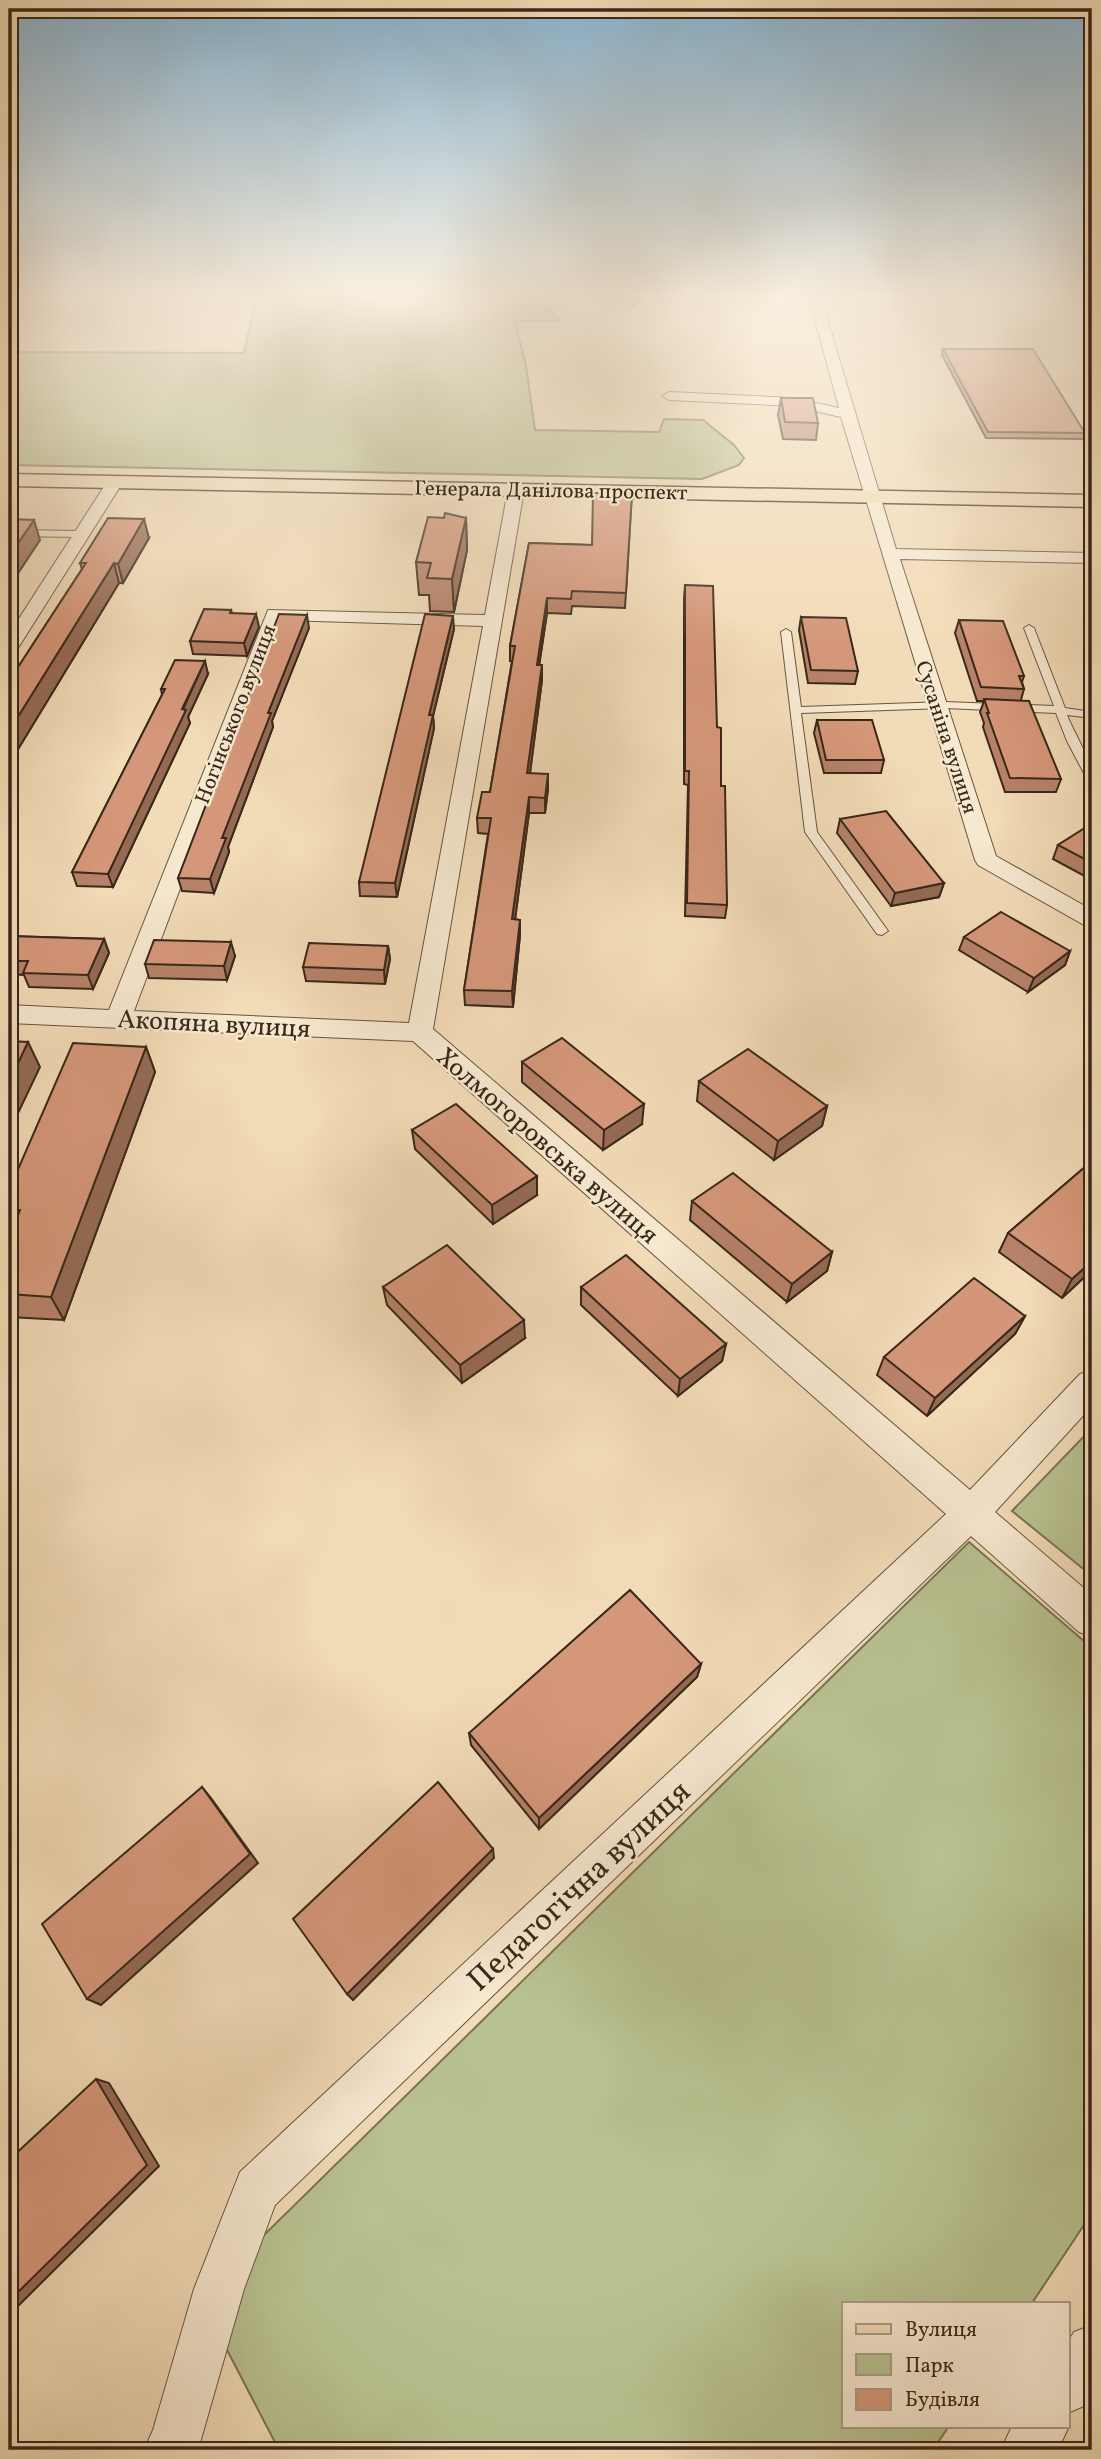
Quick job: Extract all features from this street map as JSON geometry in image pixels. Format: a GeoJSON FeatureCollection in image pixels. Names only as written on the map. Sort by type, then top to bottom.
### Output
{"type":"FeatureCollection","features":[{"type":"Feature","properties":{"kind":"main road","name":"Генерала Данілова проспект"},"geometry":{"type":"LineString","coordinates":[[9,480],[1092,501]]}},
{"type":"Feature","properties":{"kind":"street"},"geometry":{"type":"LineString","coordinates":[[841,413],[847,414]]}},
{"type":"Feature","properties":{"kind":"street","name":"Сусаніна вулиця"},"geometry":{"type":"LineString","coordinates":[[847,414],[870,496],[986,860],[1092,920]]}},
{"type":"Feature","properties":{"kind":"street"},"geometry":{"type":"LineString","coordinates":[[9,649],[115,482]]}},
{"type":"Feature","properties":{"kind":"street","name":"Холмогоровська вулиця"},"geometry":{"type":"LineString","coordinates":[[516,489],[420,1032],[1092,1619]]}},
{"type":"Feature","properties":{"kind":"street"},"geometry":{"type":"LineString","coordinates":[[889,554],[1092,558]]}},
{"type":"Feature","properties":{"kind":"street","name":"Ногінського вулиця"},"geometry":{"type":"LineString","coordinates":[[118,1019],[274,614],[494,621]]}},
{"type":"Feature","properties":{"kind":"street","name":"Акопяна вулиця"},"geometry":{"type":"LineString","coordinates":[[9,1014],[420,1032]]}},
{"type":"Feature","properties":{"kind":"street","name":"Педагогічна вулиця"},"geometry":{"type":"LineString","coordinates":[[170,2450],[175,2443],[219,2289],[257,2189],[970,1514],[1092,1384]]}},
{"type":"Feature","properties":{"kind":"street"},"geometry":{"type":"LineString","coordinates":[[1070,2384],[1092,2350]]}},
{"type":"Feature","properties":{"kind":"street"},"geometry":{"type":"LineString","coordinates":[[1027,2450],[1041,2428]]}},
{"type":"Feature","properties":{"kind":"lane"},"geometry":{"type":"LineString","coordinates":[[9,533],[82,534]]}},
{"type":"Feature","properties":{"kind":"lane"},"geometry":{"type":"LineString","coordinates":[[1029,628],[1072,741],[1092,777]]}},
{"type":"Feature","properties":{"kind":"lane"},"geometry":{"type":"LineString","coordinates":[[786,632],[798,710],[811,832],[882,931]]}},
{"type":"Feature","properties":{"kind":"lane"},"geometry":{"type":"LineString","coordinates":[[798,710],[937,705],[1060,709],[1092,715]]}},
{"type":"Feature","properties":{"kind":"green space"},"geometry":{"type":"Polygon","coordinates":[[[9,413],[533,413],[535,430],[659,432],[664,419],[703,420],[734,445],[744,458],[739,465],[702,479],[9,465],[9,413]]]}},
{"type":"Feature","properties":{"kind":"green space"},"geometry":{"type":"Polygon","coordinates":[[[1092,1428],[1092,1576],[1012,1511],[1092,1428]]]}},
{"type":"Feature","properties":{"kind":"green space"},"geometry":{"type":"Polygon","coordinates":[[[969,1542],[1092,1648],[1092,2213],[1033,2302],[842,2302],[842,2428],[948,2428],[933,2450],[279,2450],[200,2298],[969,1542]]]}},
{"type":"Feature","properties":{"kind":"building"},"geometry":{"type":"Polygon","coordinates":[[[783,413],[816,413],[818,423],[785,422],[783,413]]]}},
{"type":"Feature","properties":{"kind":"building"},"geometry":{"type":"Polygon","coordinates":[[[978,413],[1072,413],[1085,433],[988,432],[978,413]]]}},
{"type":"Feature","properties":{"kind":"building"},"geometry":{"type":"Polygon","coordinates":[[[593,493],[632,493],[626,593],[572,591],[571,599],[547,598],[537,665],[542,665],[527,773],[548,774],[545,798],[529,797],[512,919],[520,920],[512,991],[464,990],[491,818],[477,818],[482,792],[490,792],[515,646],[510,646],[529,543],[592,545],[593,493]]]}},
{"type":"Feature","properties":{"kind":"building"},"geometry":{"type":"Polygon","coordinates":[[[445,513],[466,518],[452,579],[427,578],[431,563],[416,562],[428,517],[444,518],[445,513]]]}},
{"type":"Feature","properties":{"kind":"building"},"geometry":{"type":"Polygon","coordinates":[[[108,518],[144,519],[118,564],[114,563],[9,731],[9,681],[86,563],[80,563],[108,518]]]}},
{"type":"Feature","properties":{"kind":"building"},"geometry":{"type":"Polygon","coordinates":[[[9,519],[34,520],[9,556],[9,519]]]}},
{"type":"Feature","properties":{"kind":"building"},"geometry":{"type":"Polygon","coordinates":[[[685,585],[713,586],[717,727],[721,728],[721,786],[725,786],[727,905],[687,903],[689,771],[685,771],[685,585]]]}},
{"type":"Feature","properties":{"kind":"building"},"geometry":{"type":"Polygon","coordinates":[[[204,609],[256,614],[244,643],[190,641],[204,609]]]}},
{"type":"Feature","properties":{"kind":"building"},"geometry":{"type":"Polygon","coordinates":[[[279,614],[307,615],[222,838],[226,838],[210,879],[178,878],[279,614]]]}},
{"type":"Feature","properties":{"kind":"building"},"geometry":{"type":"Polygon","coordinates":[[[425,614],[453,616],[429,715],[433,715],[395,883],[359,882],[425,614]]]}},
{"type":"Feature","properties":{"kind":"building"},"geometry":{"type":"Polygon","coordinates":[[[801,617],[846,618],[858,671],[811,670],[801,617]]]}},
{"type":"Feature","properties":{"kind":"building"},"geometry":{"type":"Polygon","coordinates":[[[959,620],[1003,621],[1024,676],[1019,676],[1024,689],[981,687],[959,620]]]}},
{"type":"Feature","properties":{"kind":"building"},"geometry":{"type":"Polygon","coordinates":[[[175,660],[205,661],[182,709],[186,710],[108,874],[72,872],[165,689],[161,689],[175,660]]]}},
{"type":"Feature","properties":{"kind":"building"},"geometry":{"type":"Polygon","coordinates":[[[984,699],[1029,701],[1061,779],[1010,778],[984,699]]]}},
{"type":"Feature","properties":{"kind":"building"},"geometry":{"type":"Polygon","coordinates":[[[817,720],[872,720],[884,760],[826,760],[817,720]]]}},
{"type":"Feature","properties":{"kind":"building"},"geometry":{"type":"Polygon","coordinates":[[[886,811],[944,883],[895,893],[840,819],[886,811]]]}},
{"type":"Feature","properties":{"kind":"building"},"geometry":{"type":"Polygon","coordinates":[[[1088,826],[1092,828],[1092,863],[1058,845],[1088,826]]]}},
{"type":"Feature","properties":{"kind":"building"},"geometry":{"type":"Polygon","coordinates":[[[1001,912],[1070,951],[1034,978],[964,937],[1001,912]]]}},
{"type":"Feature","properties":{"kind":"building"},"geometry":{"type":"Polygon","coordinates":[[[9,936],[104,939],[88,975],[23,973],[28,961],[9,961],[9,936]]]}},
{"type":"Feature","properties":{"kind":"building"},"geometry":{"type":"Polygon","coordinates":[[[154,940],[231,942],[224,966],[145,964],[154,940]]]}},
{"type":"Feature","properties":{"kind":"building"},"geometry":{"type":"Polygon","coordinates":[[[309,943],[388,946],[384,970],[303,967],[309,943]]]}},
{"type":"Feature","properties":{"kind":"building"},"geometry":{"type":"Polygon","coordinates":[[[562,1038],[644,1104],[604,1130],[522,1062],[562,1038]]]}},
{"type":"Feature","properties":{"kind":"building"},"geometry":{"type":"Polygon","coordinates":[[[9,1041],[28,1042],[9,1082],[9,1041]]]}},
{"type":"Feature","properties":{"kind":"building"},"geometry":{"type":"Polygon","coordinates":[[[73,1043],[146,1047],[51,1297],[9,1294],[9,1237],[20,1210],[9,1209],[9,1190],[73,1043]]]}},
{"type":"Feature","properties":{"kind":"building"},"geometry":{"type":"Polygon","coordinates":[[[748,1049],[827,1106],[778,1141],[699,1081],[748,1049]]]}},
{"type":"Feature","properties":{"kind":"building"},"geometry":{"type":"Polygon","coordinates":[[[456,1104],[537,1176],[492,1205],[412,1130],[456,1104]]]}},
{"type":"Feature","properties":{"kind":"building"},"geometry":{"type":"Polygon","coordinates":[[[1092,1161],[1092,1261],[1072,1279],[1008,1233],[1092,1161]]]}},
{"type":"Feature","properties":{"kind":"building"},"geometry":{"type":"Polygon","coordinates":[[[733,1173],[832,1252],[792,1284],[692,1201],[733,1173]]]}},
{"type":"Feature","properties":{"kind":"building"},"geometry":{"type":"Polygon","coordinates":[[[447,1245],[524,1320],[460,1365],[383,1287],[447,1245]]]}},
{"type":"Feature","properties":{"kind":"building"},"geometry":{"type":"Polygon","coordinates":[[[626,1255],[726,1344],[680,1379],[581,1287],[626,1255]]]}},
{"type":"Feature","properties":{"kind":"building"},"geometry":{"type":"Polygon","coordinates":[[[974,1278],[1025,1316],[935,1398],[884,1357],[974,1278]]]}},
{"type":"Feature","properties":{"kind":"building"},"geometry":{"type":"Polygon","coordinates":[[[630,1590],[701,1664],[539,1818],[469,1733],[630,1590]]]}},
{"type":"Feature","properties":{"kind":"building"},"geometry":{"type":"Polygon","coordinates":[[[438,1782],[493,1849],[347,1994],[293,1919],[438,1782]]]}},
{"type":"Feature","properties":{"kind":"building"},"geometry":{"type":"Polygon","coordinates":[[[202,1787],[250,1854],[87,1999],[42,1924],[202,1787]]]}},
{"type":"Feature","properties":{"kind":"building"},"geometry":{"type":"Polygon","coordinates":[[[96,2079],[147,2165],[9,2301],[9,2160],[96,2079]]]}}]}
